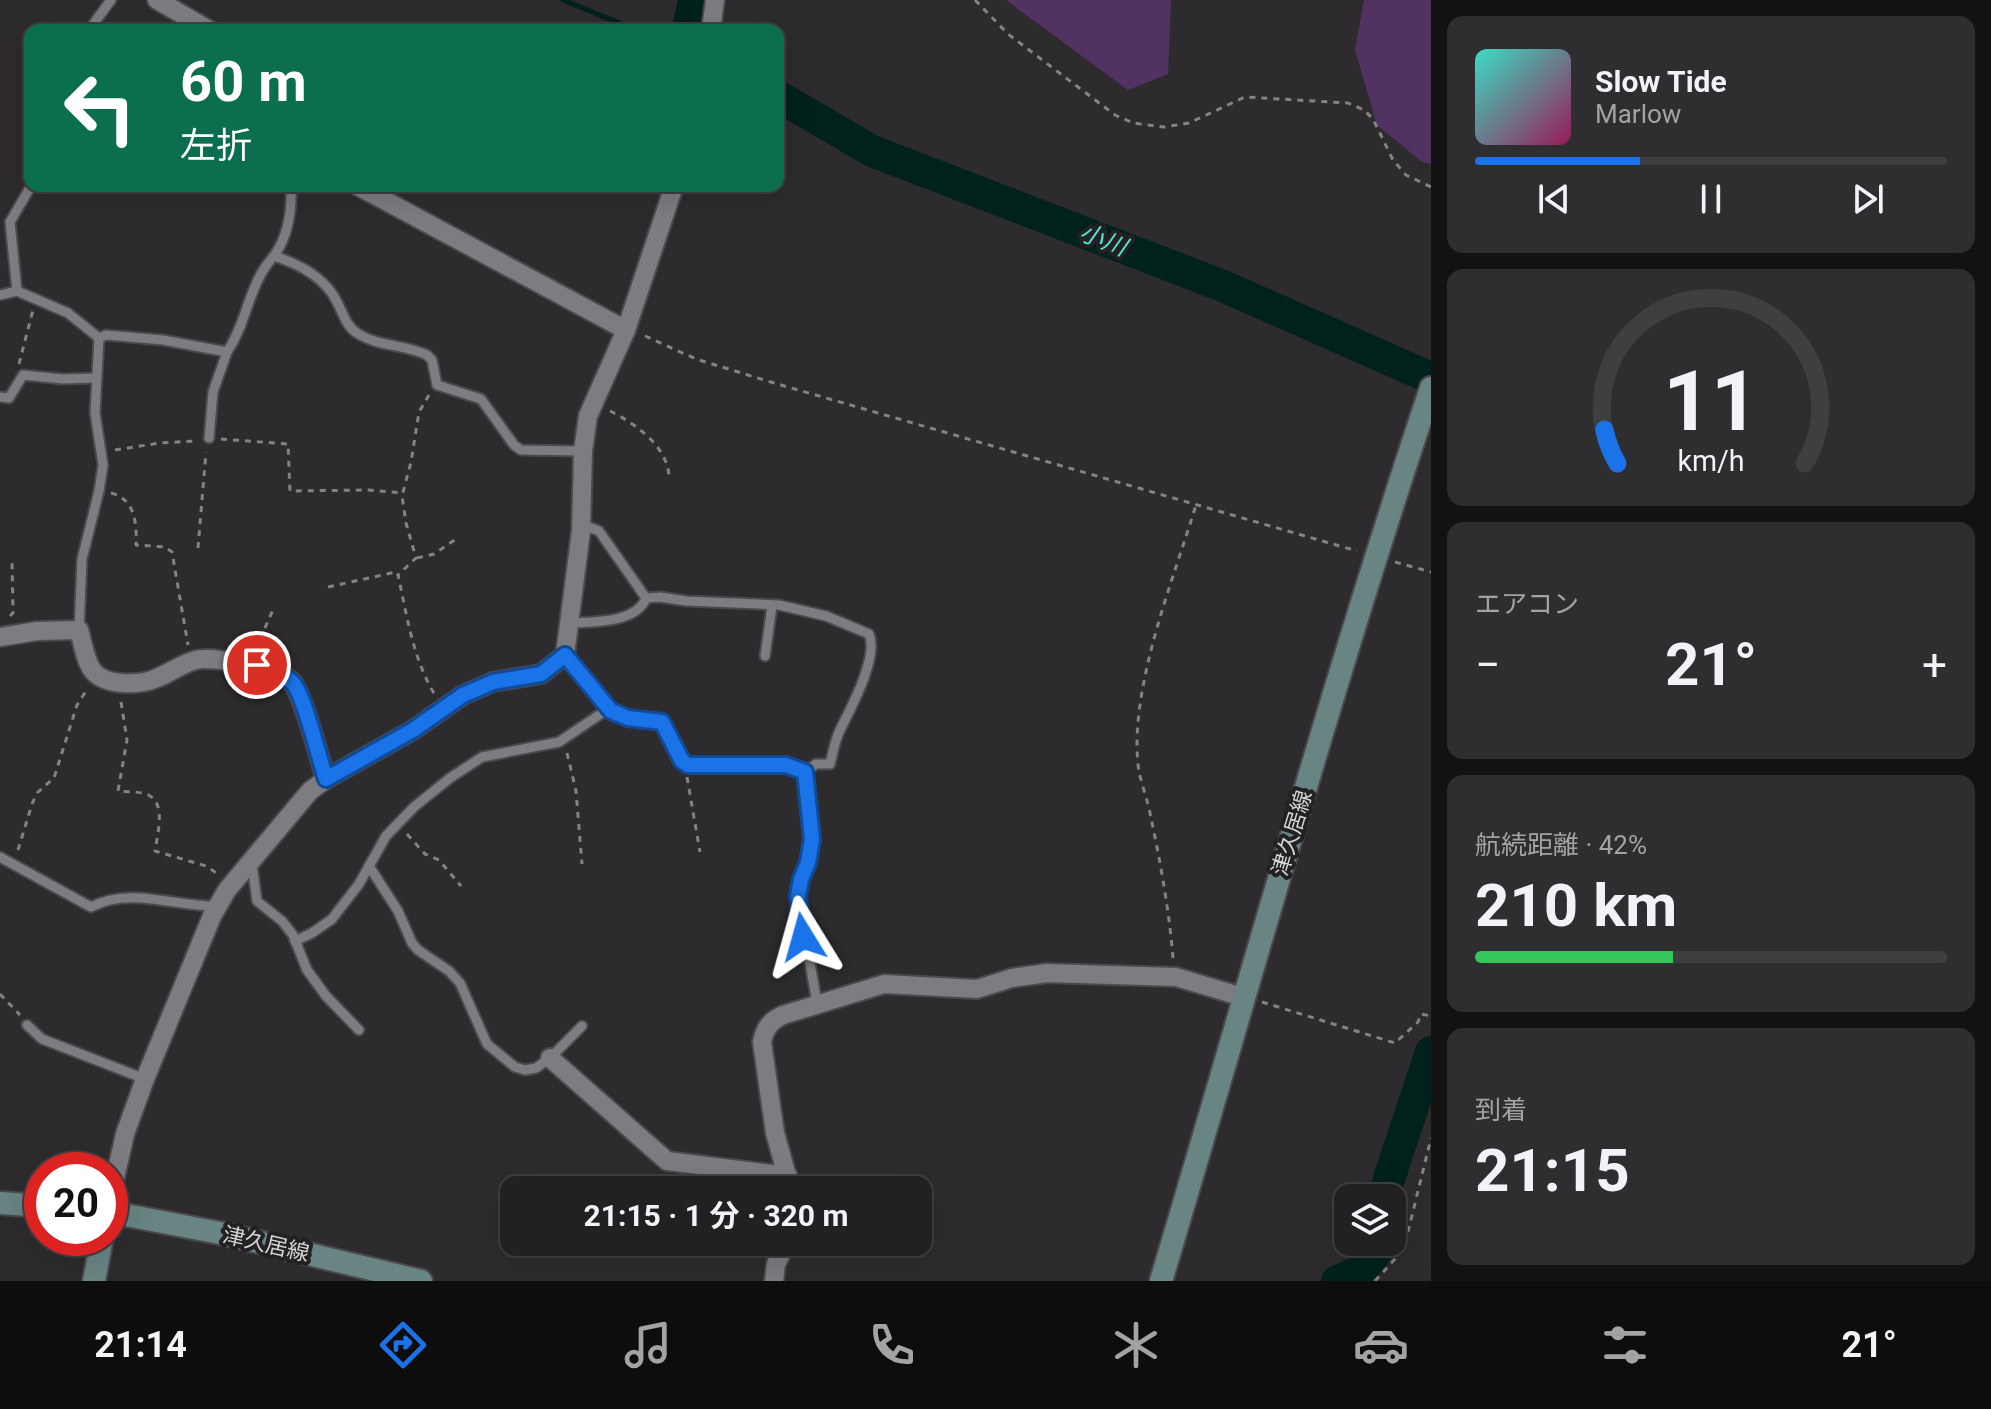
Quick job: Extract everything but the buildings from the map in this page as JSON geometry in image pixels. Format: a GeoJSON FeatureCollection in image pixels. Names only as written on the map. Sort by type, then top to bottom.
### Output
{"type":"FeatureCollection","features":[{"type":"Feature","properties":{"kind":"main road","name":"津久居線"},"geometry":{"type":"LineString","coordinates":[[1163,1273],[1376,557],[1428,398]]}},
{"type":"Feature","properties":{"kind":"main road"},"geometry":{"type":"LineString","coordinates":[[0,1203],[24,1205]]}},
{"type":"Feature","properties":{"kind":"main road","name":"津久居線"},"geometry":{"type":"LineString","coordinates":[[128,1215],[225,1234],[412,1280]]}},
{"type":"Feature","properties":{"kind":"main road"},"geometry":{"type":"LineString","coordinates":[[94,1281],[99,1256]]}},
{"type":"Feature","properties":{"kind":"street"},"geometry":{"type":"LineString","coordinates":[[157,0],[199,24]]}},
{"type":"Feature","properties":{"kind":"street"},"geometry":{"type":"LineString","coordinates":[[712,24],[715,0]]}},
{"type":"Feature","properties":{"kind":"street"},"geometry":{"type":"LineString","coordinates":[[369,192],[626,329]]}},
{"type":"Feature","properties":{"kind":"street"},"geometry":{"type":"LineString","coordinates":[[121,1152],[145,1079],[217,906],[310,791],[413,730],[463,695],[493,682],[541,674],[565,655],[581,524],[583,451],[588,416],[626,329],[672,192]]}},
{"type":"Feature","properties":{"kind":"street"},"geometry":{"type":"LineString","coordinates":[[0,637],[37,631],[79,630],[89,663],[96,674],[120,682],[155,679],[197,659],[250,665],[290,680],[303,700],[326,779]]}},
{"type":"Feature","properties":{"kind":"street"},"geometry":{"type":"LineString","coordinates":[[788,1176],[775,1133],[762,1042],[771,1021],[817,1003],[884,984],[977,989],[1012,978],[1047,973],[1176,977],[1243,997]]}},
{"type":"Feature","properties":{"kind":"street"},"geometry":{"type":"LineString","coordinates":[[550,1058],[667,1161],[751,1176]]}},
{"type":"Feature","properties":{"kind":"street"},"geometry":{"type":"LineString","coordinates":[[774,1281],[780,1256]]}},
{"type":"Feature","properties":{"kind":"lane"},"geometry":{"type":"LineString","coordinates":[[93,24],[111,0]]}},
{"type":"Feature","properties":{"kind":"lane"},"geometry":{"type":"LineString","coordinates":[[17,291],[10,222],[28,192]]}},
{"type":"Feature","properties":{"kind":"lane"},"geometry":{"type":"LineString","coordinates":[[208,440],[213,392],[227,352],[242,323],[254,284],[281,246],[292,211],[291,192]]}},
{"type":"Feature","properties":{"kind":"lane"},"geometry":{"type":"LineString","coordinates":[[274,256],[302,267],[319,279],[337,300],[353,331],[377,342],[427,355],[432,360],[437,385],[481,399],[514,445],[521,450],[583,451]]}},
{"type":"Feature","properties":{"kind":"lane"},"geometry":{"type":"LineString","coordinates":[[0,295],[17,291],[35,298],[77,318],[99,338]]}},
{"type":"Feature","properties":{"kind":"lane"},"geometry":{"type":"LineString","coordinates":[[99,338],[106,335],[163,340],[227,352]]}},
{"type":"Feature","properties":{"kind":"lane"},"geometry":{"type":"LineString","coordinates":[[79,630],[82,559],[99,491],[102,452],[95,413],[99,338]]}},
{"type":"Feature","properties":{"kind":"lane"},"geometry":{"type":"LineString","coordinates":[[0,397],[9,398],[23,375],[97,378]]}},
{"type":"Feature","properties":{"kind":"lane"},"geometry":{"type":"LineString","coordinates":[[581,524],[599,531],[646,598]]}},
{"type":"Feature","properties":{"kind":"lane"},"geometry":{"type":"LineString","coordinates":[[646,598],[779,605],[826,616],[869,634],[871,639],[863,680],[839,731],[830,764],[816,764],[805,772]]}},
{"type":"Feature","properties":{"kind":"lane"},"geometry":{"type":"LineString","coordinates":[[570,623],[631,615],[646,598]]}},
{"type":"Feature","properties":{"kind":"lane"},"geometry":{"type":"LineString","coordinates":[[765,656],[772,606]]}},
{"type":"Feature","properties":{"kind":"lane"},"geometry":{"type":"LineString","coordinates":[[565,655],[608,709],[628,718],[662,722],[685,763],[786,765],[805,772]]}},
{"type":"Feature","properties":{"kind":"lane"},"geometry":{"type":"LineString","coordinates":[[295,941],[332,919],[372,857],[397,825],[429,794],[482,757],[559,742],[608,709]]}},
{"type":"Feature","properties":{"kind":"lane"},"geometry":{"type":"LineString","coordinates":[[805,772],[812,839],[798,896],[817,1003]]}},
{"type":"Feature","properties":{"kind":"lane"},"geometry":{"type":"LineString","coordinates":[[2,858],[91,907],[122,898],[153,899],[188,906],[217,906]]}},
{"type":"Feature","properties":{"kind":"lane"},"geometry":{"type":"LineString","coordinates":[[252,861],[257,901],[282,921],[295,941],[307,970],[326,996],[359,1030]]}},
{"type":"Feature","properties":{"kind":"lane"},"geometry":{"type":"LineString","coordinates":[[369,866],[418,950],[440,963],[460,983],[487,1044],[515,1067],[525,1070],[536,1068],[582,1026]]}},
{"type":"Feature","properties":{"kind":"lane"},"geometry":{"type":"LineString","coordinates":[[27,1025],[42,1039],[145,1079]]}},
{"type":"Feature","properties":{"kind":"path"},"geometry":{"type":"LineString","coordinates":[[975,0],[1008,34],[1115,115],[1149,126],[1164,127],[1189,123],[1245,97],[1348,103],[1364,110],[1373,119],[1388,152],[1406,175],[1431,187]]}},
{"type":"Feature","properties":{"kind":"path"},"geometry":{"type":"LineString","coordinates":[[19,364],[35,298]]}},
{"type":"Feature","properties":{"kind":"path"},"geometry":{"type":"LineString","coordinates":[[626,329],[696,359],[761,379],[1431,572]]}},
{"type":"Feature","properties":{"kind":"path"},"geometry":{"type":"LineString","coordinates":[[416,558],[406,523],[403,493],[419,412],[437,385]]}},
{"type":"Feature","properties":{"kind":"path"},"geometry":{"type":"LineString","coordinates":[[594,404],[640,429],[668,462],[669,476]]}},
{"type":"Feature","properties":{"kind":"path"},"geometry":{"type":"LineString","coordinates":[[102,452],[160,443],[208,440],[288,444],[290,491],[403,493]]}},
{"type":"Feature","properties":{"kind":"path"},"geometry":{"type":"LineString","coordinates":[[198,548],[208,440]]}},
{"type":"Feature","properties":{"kind":"path"},"geometry":{"type":"LineString","coordinates":[[99,491],[127,500],[134,515],[136,545],[165,547],[172,552],[191,656],[197,659]]}},
{"type":"Feature","properties":{"kind":"path"},"geometry":{"type":"LineString","coordinates":[[1176,977],[1156,843],[1139,770],[1139,739],[1147,665],[1196,505]]}},
{"type":"Feature","properties":{"kind":"path"},"geometry":{"type":"LineString","coordinates":[[398,575],[416,558],[434,554],[456,539]]}},
{"type":"Feature","properties":{"kind":"path"},"geometry":{"type":"LineString","coordinates":[[9,617],[13,613],[12,561]]}},
{"type":"Feature","properties":{"kind":"path"},"geometry":{"type":"LineString","coordinates":[[328,587],[396,572],[423,675],[444,708]]}},
{"type":"Feature","properties":{"kind":"path"},"geometry":{"type":"LineString","coordinates":[[250,665],[273,610]]}},
{"type":"Feature","properties":{"kind":"path"},"geometry":{"type":"LineString","coordinates":[[2,858],[21,846],[37,793],[54,778],[77,705],[96,674]]}},
{"type":"Feature","properties":{"kind":"path"},"geometry":{"type":"LineString","coordinates":[[120,682],[127,740],[118,791],[147,794],[155,800],[159,818],[155,851],[206,866],[233,884]]}},
{"type":"Feature","properties":{"kind":"path"},"geometry":{"type":"LineString","coordinates":[[559,742],[574,773],[582,864]]}},
{"type":"Feature","properties":{"kind":"path"},"geometry":{"type":"LineString","coordinates":[[685,763],[700,852]]}},
{"type":"Feature","properties":{"kind":"path"},"geometry":{"type":"LineString","coordinates":[[397,825],[425,854],[439,860],[461,886]]}},
{"type":"Feature","properties":{"kind":"path"},"geometry":{"type":"LineString","coordinates":[[0,994],[27,1025]]}},
{"type":"Feature","properties":{"kind":"path"},"geometry":{"type":"LineString","coordinates":[[1243,997],[1395,1043],[1418,1022],[1421,1014],[1430,1015]]}},
{"type":"Feature","properties":{"kind":"path"},"geometry":{"type":"LineString","coordinates":[[1375,1281],[1395,1259],[1406,1240],[1431,1138]]}},
{"type":"Feature","properties":{"kind":"shaded area"},"geometry":{"type":"Polygon","coordinates":[[[1006,0],[1173,0],[1168,74],[1128,90],[1006,0]]]}},
{"type":"Feature","properties":{"kind":"shaded area"},"geometry":{"type":"Polygon","coordinates":[[[1364,0],[1431,0],[1431,164],[1422,162],[1377,125],[1355,50],[1364,0]]]}},
{"type":"Feature","properties":{"kind":"waterway"},"geometry":{"type":"LineString","coordinates":[[563,0],[621,24]]}},
{"type":"Feature","properties":{"kind":"waterway","name":"小川"},"geometry":{"type":"LineString","coordinates":[[689,24],[694,0]]}},
{"type":"Feature","properties":{"kind":"waterway","name":"小川"},"geometry":{"type":"LineString","coordinates":[[784,100],[872,151],[1223,286],[1431,378]]}},
{"type":"Feature","properties":{"kind":"waterway","name":"小川"},"geometry":{"type":"LineString","coordinates":[[1388,1184],[1431,1052]]}},
{"type":"Feature","properties":{"kind":"waterway","name":"小川"},"geometry":{"type":"LineString","coordinates":[[1337,1281],[1352,1275],[1374,1256]]}},
{"type":"Feature","properties":{"kind":"route"},"geometry":{"type":"LineString","coordinates":[[257,665],[290,680],[296,688],[303,700],[326,779],[413,730],[463,695],[493,682],[541,674],[565,655],[608,709],[628,718],[662,722],[682,761],[688,765],[786,765],[805,772],[812,848],[798,896],[803,937]]}}]}
